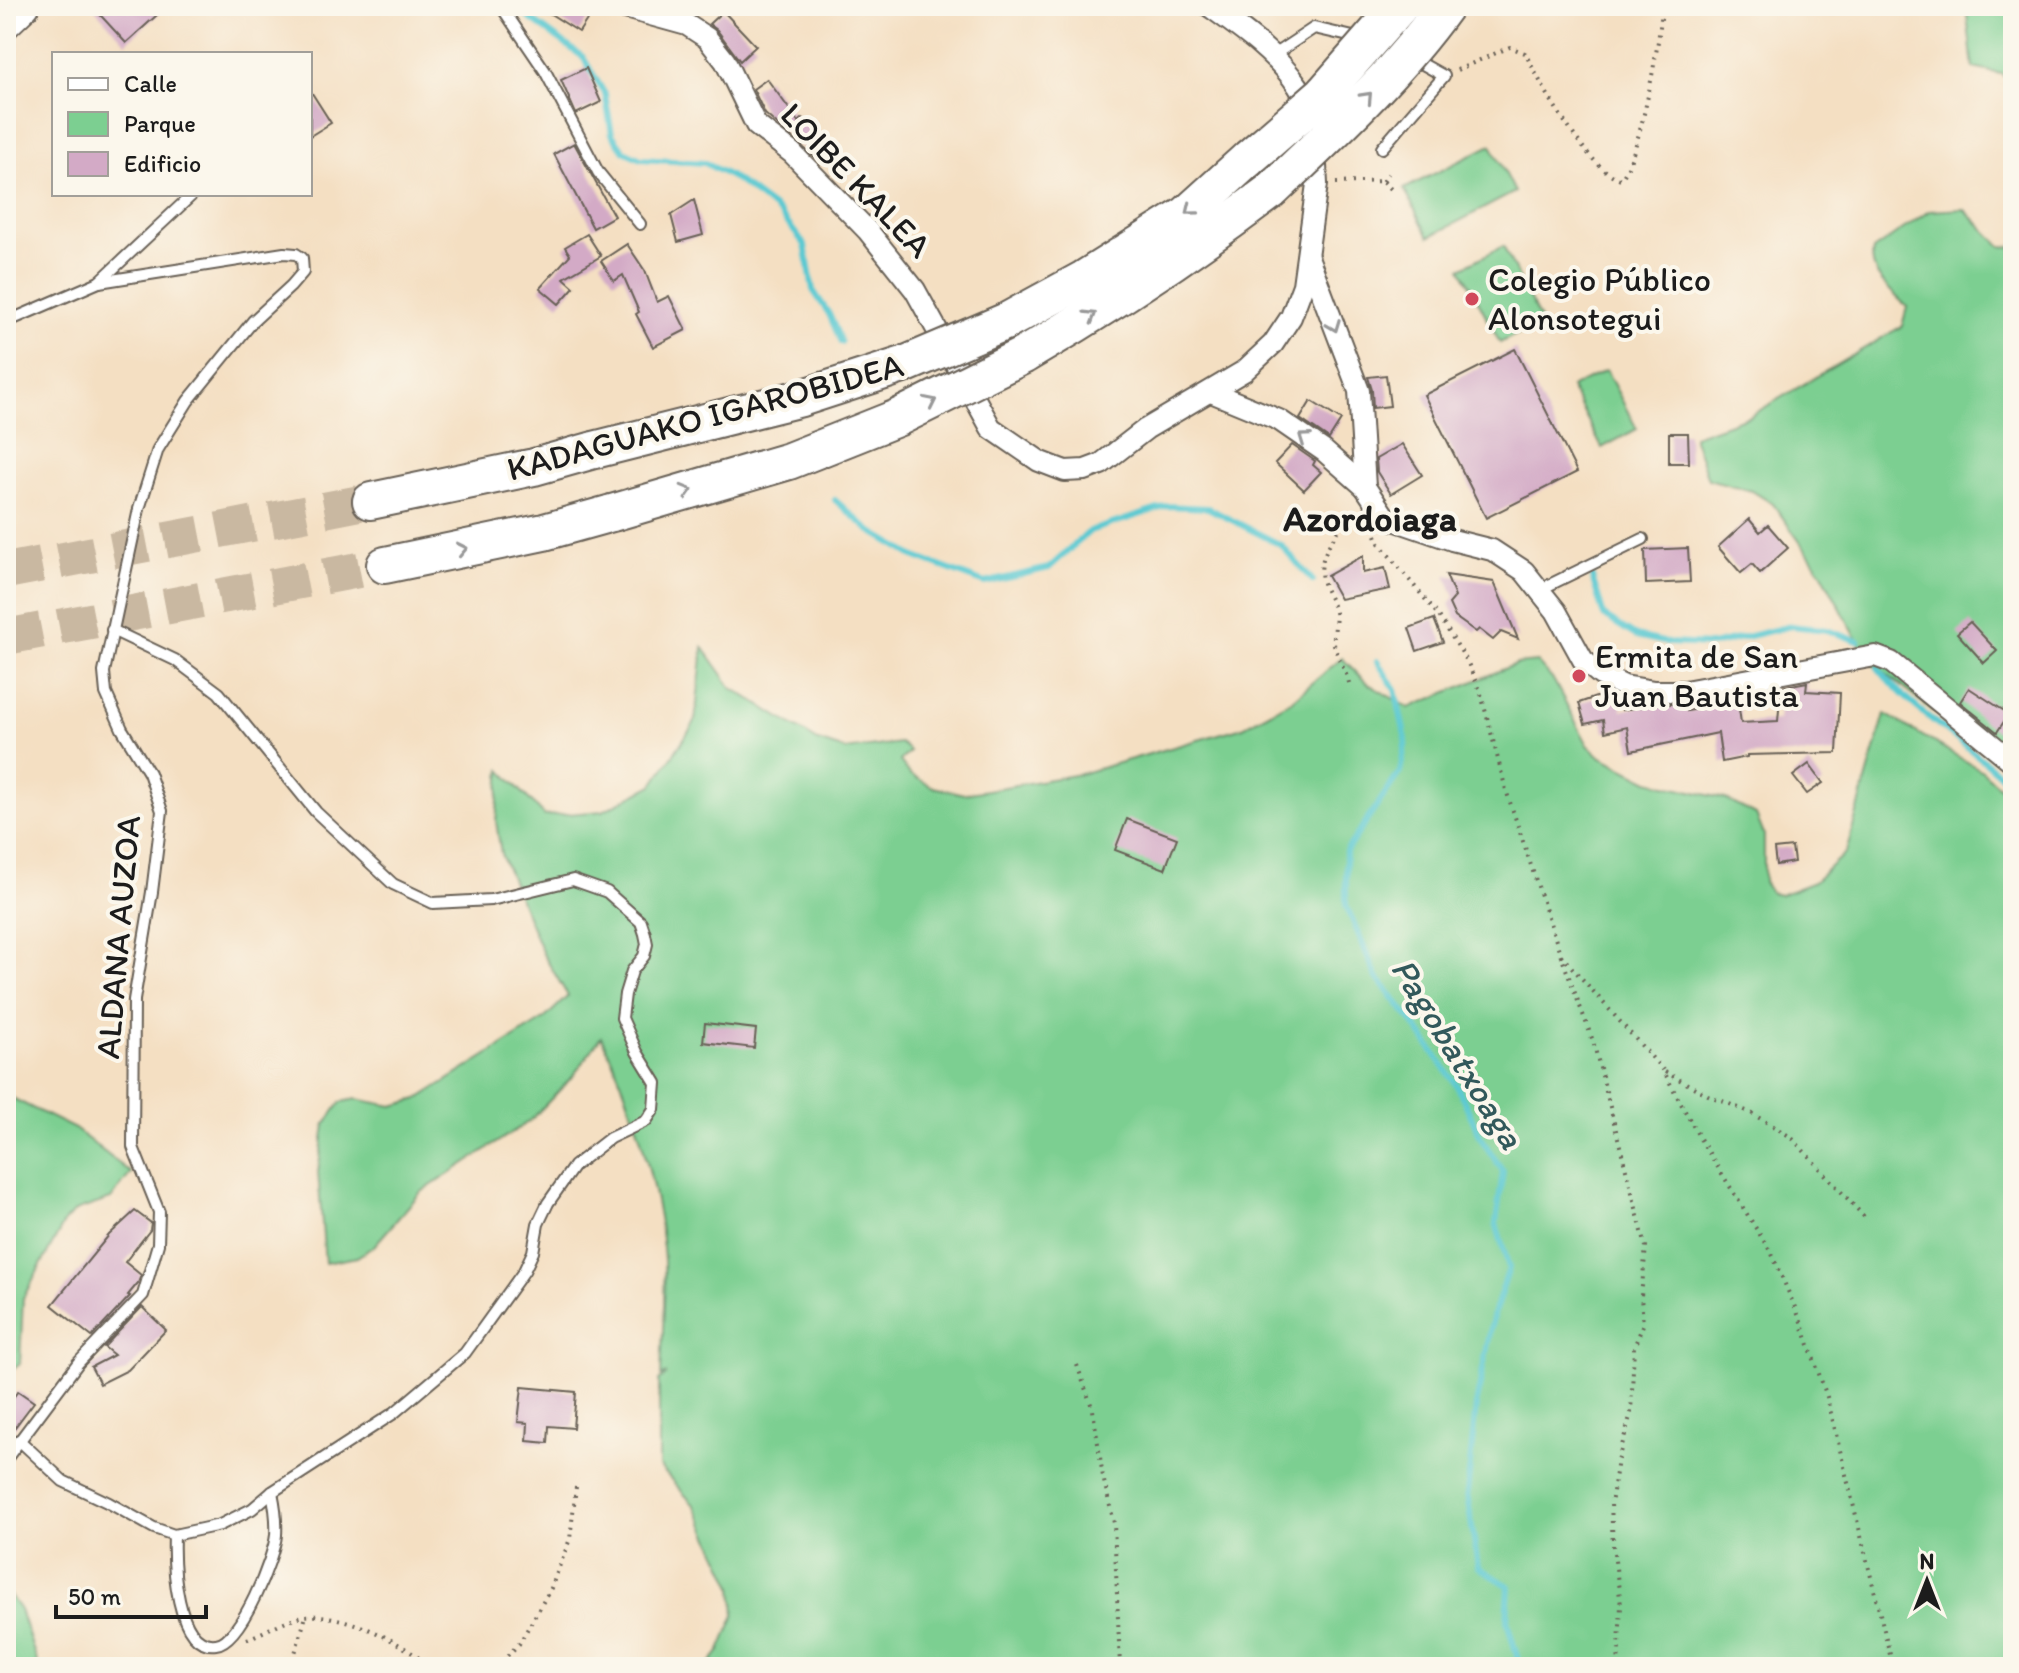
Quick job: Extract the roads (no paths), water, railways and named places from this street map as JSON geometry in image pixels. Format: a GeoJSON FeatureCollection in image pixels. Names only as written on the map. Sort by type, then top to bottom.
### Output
{"type":"FeatureCollection","features":[{"type":"Feature","properties":{"kind":"highway","name":"KADAGUAKO IGAROBIDEA"},"geometry":{"type":"LineString","coordinates":[[371,501],[534,467],[801,398],[906,364],[1007,321],[1084,279],[1186,215],[1323,94],[1400,6]]}},
{"type":"Feature","properties":{"kind":"highway","name":"KADAGUAKO IGAROBIDEA"},"geometry":{"type":"LineString","coordinates":[[385,565],[544,532],[789,461],[897,418],[1024,355],[1094,314],[1208,239],[1271,191],[1420,41],[1445,6]]}},
{"type":"Feature","properties":{"kind":"street"},"geometry":{"type":"LineString","coordinates":[[6,24],[25,6]]}},
{"type":"Feature","properties":{"kind":"street","name":"LOIBE KALEA"},"geometry":{"type":"LineString","coordinates":[[618,6],[687,25],[707,38],[725,61],[756,125],[792,153],[868,231],[915,290],[991,428],[1039,461],[1065,471],[1085,470],[1101,464],[1146,429],[1244,371],[1273,344],[1285,326],[1303,285],[1317,184],[1314,127],[1299,87],[1255,39],[1209,6]]}},
{"type":"Feature","properties":{"kind":"street"},"geometry":{"type":"LineString","coordinates":[[1306,253],[1359,391],[1367,490]]}},
{"type":"Feature","properties":{"kind":"street"},"geometry":{"type":"LineString","coordinates":[[1211,392],[1279,420],[1324,451],[1367,490],[1385,517],[1492,550],[1524,571],[1556,611],[1583,660],[1601,675],[1624,686],[1654,691],[1685,691],[1875,656],[1891,662],[2013,762]]}},
{"type":"Feature","properties":{"kind":"lane"},"geometry":{"type":"LineString","coordinates":[[501,6],[545,71],[598,172],[640,224]]}},
{"type":"Feature","properties":{"kind":"lane"},"geometry":{"type":"LineString","coordinates":[[1271,57],[1314,28],[1386,44]]}},
{"type":"Feature","properties":{"kind":"lane"},"geometry":{"type":"LineString","coordinates":[[1382,148],[1444,76],[1398,50]]}},
{"type":"Feature","properties":{"kind":"lane"},"geometry":{"type":"LineString","coordinates":[[6,322],[99,282],[191,196]]}},
{"type":"Feature","properties":{"kind":"lane","name":"ALDANA AUZOA"},"geometry":{"type":"LineString","coordinates":[[6,1459],[78,1363],[143,1295],[158,1244],[159,1212],[133,1147],[134,1014],[162,811],[149,773],[122,729],[106,693],[104,672],[139,509],[158,449],[188,401],[253,321],[303,272],[304,265],[302,258],[296,254],[284,253],[99,282]]}},
{"type":"Feature","properties":{"kind":"lane"},"geometry":{"type":"LineString","coordinates":[[1539,590],[1612,557],[1643,539]]}},
{"type":"Feature","properties":{"kind":"lane"},"geometry":{"type":"LineString","coordinates":[[19,1440],[63,1481],[154,1528],[174,1535],[220,1525],[252,1509],[272,1492],[394,1413],[465,1353],[524,1271],[533,1252],[538,1224],[548,1203],[574,1166],[610,1138],[646,1121],[654,1109],[656,1083],[637,1052],[622,1018],[632,971],[644,956],[647,944],[641,922],[607,892],[573,880],[491,900],[433,903],[393,884],[316,812],[219,693],[175,660],[112,630]]}},
{"type":"Feature","properties":{"kind":"lane"},"geometry":{"type":"LineString","coordinates":[[174,1535],[173,1571],[181,1608],[189,1628],[202,1642],[217,1644],[228,1639],[256,1595],[276,1537],[272,1492]]}},
{"type":"Feature","properties":{"kind":"waterway","name":"Pagobatxoaga"},"geometry":{"type":"LineString","coordinates":[[523,6],[528,17],[583,57],[605,94],[612,134],[624,151],[641,159],[705,163],[735,179],[778,211],[805,245],[813,290],[829,314],[841,342]]}},
{"type":"Feature","properties":{"kind":"waterway","name":"Pagobatxoaga"},"geometry":{"type":"LineString","coordinates":[[835,500],[869,530],[913,556],[985,583],[1049,568],[1090,531],[1167,506],[1208,508],[1281,545],[1313,581]]}},
{"type":"Feature","properties":{"kind":"waterway"},"geometry":{"type":"LineString","coordinates":[[1592,577],[1604,616],[1636,636],[1668,643],[1712,645],[1791,626],[1827,630],[1858,641]]}},
{"type":"Feature","properties":{"kind":"waterway","name":"Pagobatxoaga"},"geometry":{"type":"LineString","coordinates":[[1377,661],[1395,689],[1406,740],[1400,772],[1346,851],[1346,905],[1377,978],[1412,1021],[1457,1086],[1482,1140],[1503,1171],[1496,1223],[1509,1268],[1493,1317],[1476,1405],[1467,1494],[1478,1567],[1509,1586],[1507,1621],[1520,1667]]}},
{"type":"Feature","properties":{"kind":"waterway"},"geometry":{"type":"LineString","coordinates":[[1878,668],[1926,715],[2013,787]]}},
{"type":"Feature","properties":{"kind":"tunnel"},"geometry":{"type":"LineString","coordinates":[[6,571],[371,501]]}},
{"type":"Feature","properties":{"kind":"tunnel"},"geometry":{"type":"LineString","coordinates":[[6,637],[385,565]]}},
{"type":"Feature","properties":{"kind":"place","name":"Colegio Público Alonsotegui"},"geometry":{"type":"Point","coordinates":[1472,299]}},
{"type":"Feature","properties":{"kind":"place","name":"Ermita de San Juan Bautista"},"geometry":{"type":"Point","coordinates":[1579,676]}},
{"type":"Feature","properties":{"kind":"district","name":"Azordoiaga"},"geometry":{"type":"Point","coordinates":[1370,518]}}]}
